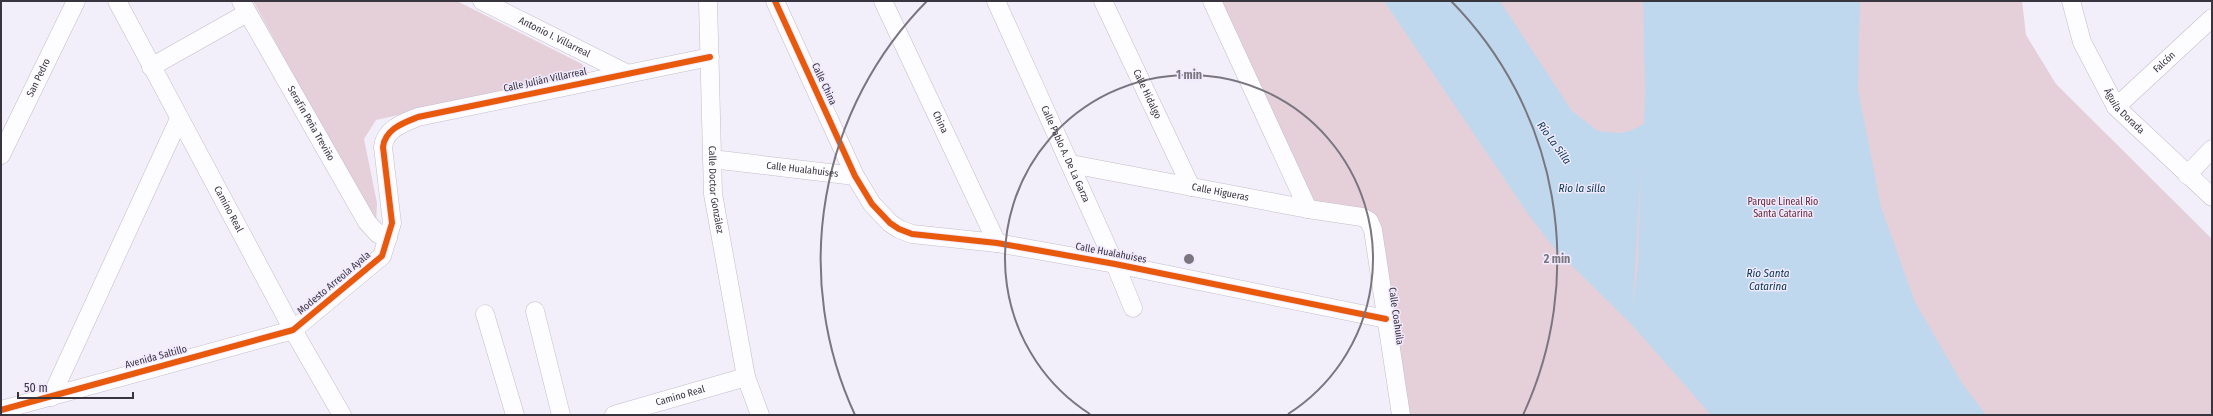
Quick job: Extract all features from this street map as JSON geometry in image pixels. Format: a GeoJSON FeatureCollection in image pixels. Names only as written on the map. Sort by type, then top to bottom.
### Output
{"type":"FeatureCollection","features":[{"type":"Feature","properties":{"kind":"street","name":"San Pedro"},"geometry":{"type":"LineString","coordinates":[[1,155],[76,1]]}},
{"type":"Feature","properties":{"kind":"street","name":"Camino Real"},"geometry":{"type":"LineString","coordinates":[[117,1],[293,330],[342,415]]}},
{"type":"Feature","properties":{"kind":"street","name":"Antonio I. Villarreal"},"geometry":{"type":"LineString","coordinates":[[482,1],[626,73]]}},
{"type":"Feature","properties":{"kind":"street","name":"Calle Doctor González"},"geometry":{"type":"LineString","coordinates":[[708,1],[713,194],[746,377],[760,415]]}},
{"type":"Feature","properties":{"kind":"street","name":"Calle China"},"geometry":{"type":"LineString","coordinates":[[775,1],[856,176]]}},
{"type":"Feature","properties":{"kind":"street","name":"China"},"geometry":{"type":"LineString","coordinates":[[883,1],[996,243]]}},
{"type":"Feature","properties":{"kind":"street","name":"Calle Pablo A. De La Garza"},"geometry":{"type":"LineString","coordinates":[[996,1],[1071,164],[1133,308]]}},
{"type":"Feature","properties":{"kind":"street","name":"Calle Hidalgo"},"geometry":{"type":"LineString","coordinates":[[1103,1],[1191,187]]}},
{"type":"Feature","properties":{"kind":"street"},"geometry":{"type":"LineString","coordinates":[[1212,1],[1308,209]]}},
{"type":"Feature","properties":{"kind":"street","name":"Águila Dorada"},"geometry":{"type":"LineString","coordinates":[[2076,4],[2082,42],[2116,107],[2212,198]]}},
{"type":"Feature","properties":{"kind":"street"},"geometry":{"type":"LineString","coordinates":[[151,67],[244,7]]}},
{"type":"Feature","properties":{"kind":"street","name":"Serafín Peña Treviño"},"geometry":{"type":"LineString","coordinates":[[244,7],[367,222],[378,234],[388,238]]}},
{"type":"Feature","properties":{"kind":"street","name":"Falcón"},"geometry":{"type":"LineString","coordinates":[[2116,107],[2212,18]]}},
{"type":"Feature","properties":{"kind":"street","name":"Calle Julián Villarreal"},"geometry":{"type":"LineString","coordinates":[[388,132],[418,117],[626,73],[710,57]]}},
{"type":"Feature","properties":{"kind":"street"},"geometry":{"type":"LineString","coordinates":[[51,397],[179,119]]}},
{"type":"Feature","properties":{"kind":"street","name":"Modesto Arreola Ayala"},"geometry":{"type":"LineString","coordinates":[[293,330],[378,261],[382,256],[392,223],[392,206],[383,147],[384,140],[388,132]]}},
{"type":"Feature","properties":{"kind":"street"},"geometry":{"type":"LineString","coordinates":[[2187,175],[2212,149]]}},
{"type":"Feature","properties":{"kind":"street","name":"Calle Hualahuises"},"geometry":{"type":"LineString","coordinates":[[712,159],[856,176],[872,204],[890,223],[898,229],[912,234],[996,243],[1115,264],[1386,319]]}},
{"type":"Feature","properties":{"kind":"street","name":"Calle Higueras"},"geometry":{"type":"LineString","coordinates":[[1071,164],[1308,209],[1362,217],[1369,221]]}},
{"type":"Feature","properties":{"kind":"street","name":"Calle Coahuila"},"geometry":{"type":"LineString","coordinates":[[1369,221],[1373,230],[1401,415]]}},
{"type":"Feature","properties":{"kind":"street"},"geometry":{"type":"LineString","coordinates":[[535,311],[561,415]]}},
{"type":"Feature","properties":{"kind":"street"},"geometry":{"type":"LineString","coordinates":[[485,314],[515,415]]}},
{"type":"Feature","properties":{"kind":"street","name":"Avenida Saltillo"},"geometry":{"type":"LineString","coordinates":[[1,410],[293,330]]}},
{"type":"Feature","properties":{"kind":"street","name":"Camino Real"},"geometry":{"type":"LineString","coordinates":[[614,415],[746,377]]}},
{"type":"Feature","properties":{"kind":"green space"},"geometry":{"type":"Polygon","coordinates":[[[253,1],[457,1],[582,64],[588,73],[376,120],[364,139],[377,203],[376,225],[253,1]]]}},
{"type":"Feature","properties":{"kind":"green space","name":"Parque Lineal Río Santa Catarina"},"geometry":{"type":"Polygon","coordinates":[[[1212,1],[2022,1],[2026,35],[2056,84],[2212,239],[2212,415],[1401,415],[1373,230],[1308,209],[1212,1]]]}},
{"type":"Feature","properties":{"kind":"water","name":"Río Santa Catarina"},"geometry":{"type":"Polygon","coordinates":[[[1384,1],[1500,1],[1572,111],[1598,131],[1620,133],[1630,131],[1644,124],[1645,93],[1643,1],[1860,1],[1858,89],[1881,207],[1915,302],[1962,383],[1986,415],[1711,415],[1632,325],[1554,248],[1528,214],[1384,1]],[[1641,166],[1633,307],[1638,264],[1641,166]]]}},
{"type":"Feature","properties":{"kind":"cycle path"},"geometry":{"type":"LineString","coordinates":[[775,1],[855,176],[872,204],[890,223],[899,229],[912,234],[997,243],[1115,264],[1386,319]]}},
{"type":"Feature","properties":{"kind":"cycle path"},"geometry":{"type":"LineString","coordinates":[[1,410],[293,330],[382,256],[392,223],[383,147],[387,136],[401,124],[418,117],[710,57]]}},
{"type":"Feature","properties":{"kind":"water label","name":"Río La Silla"},"geometry":{"type":"Point","coordinates":[1554,143]}},
{"type":"Feature","properties":{"kind":"water label","name":"Rio la silla"},"geometry":{"type":"Point","coordinates":[1582,188]}}]}
